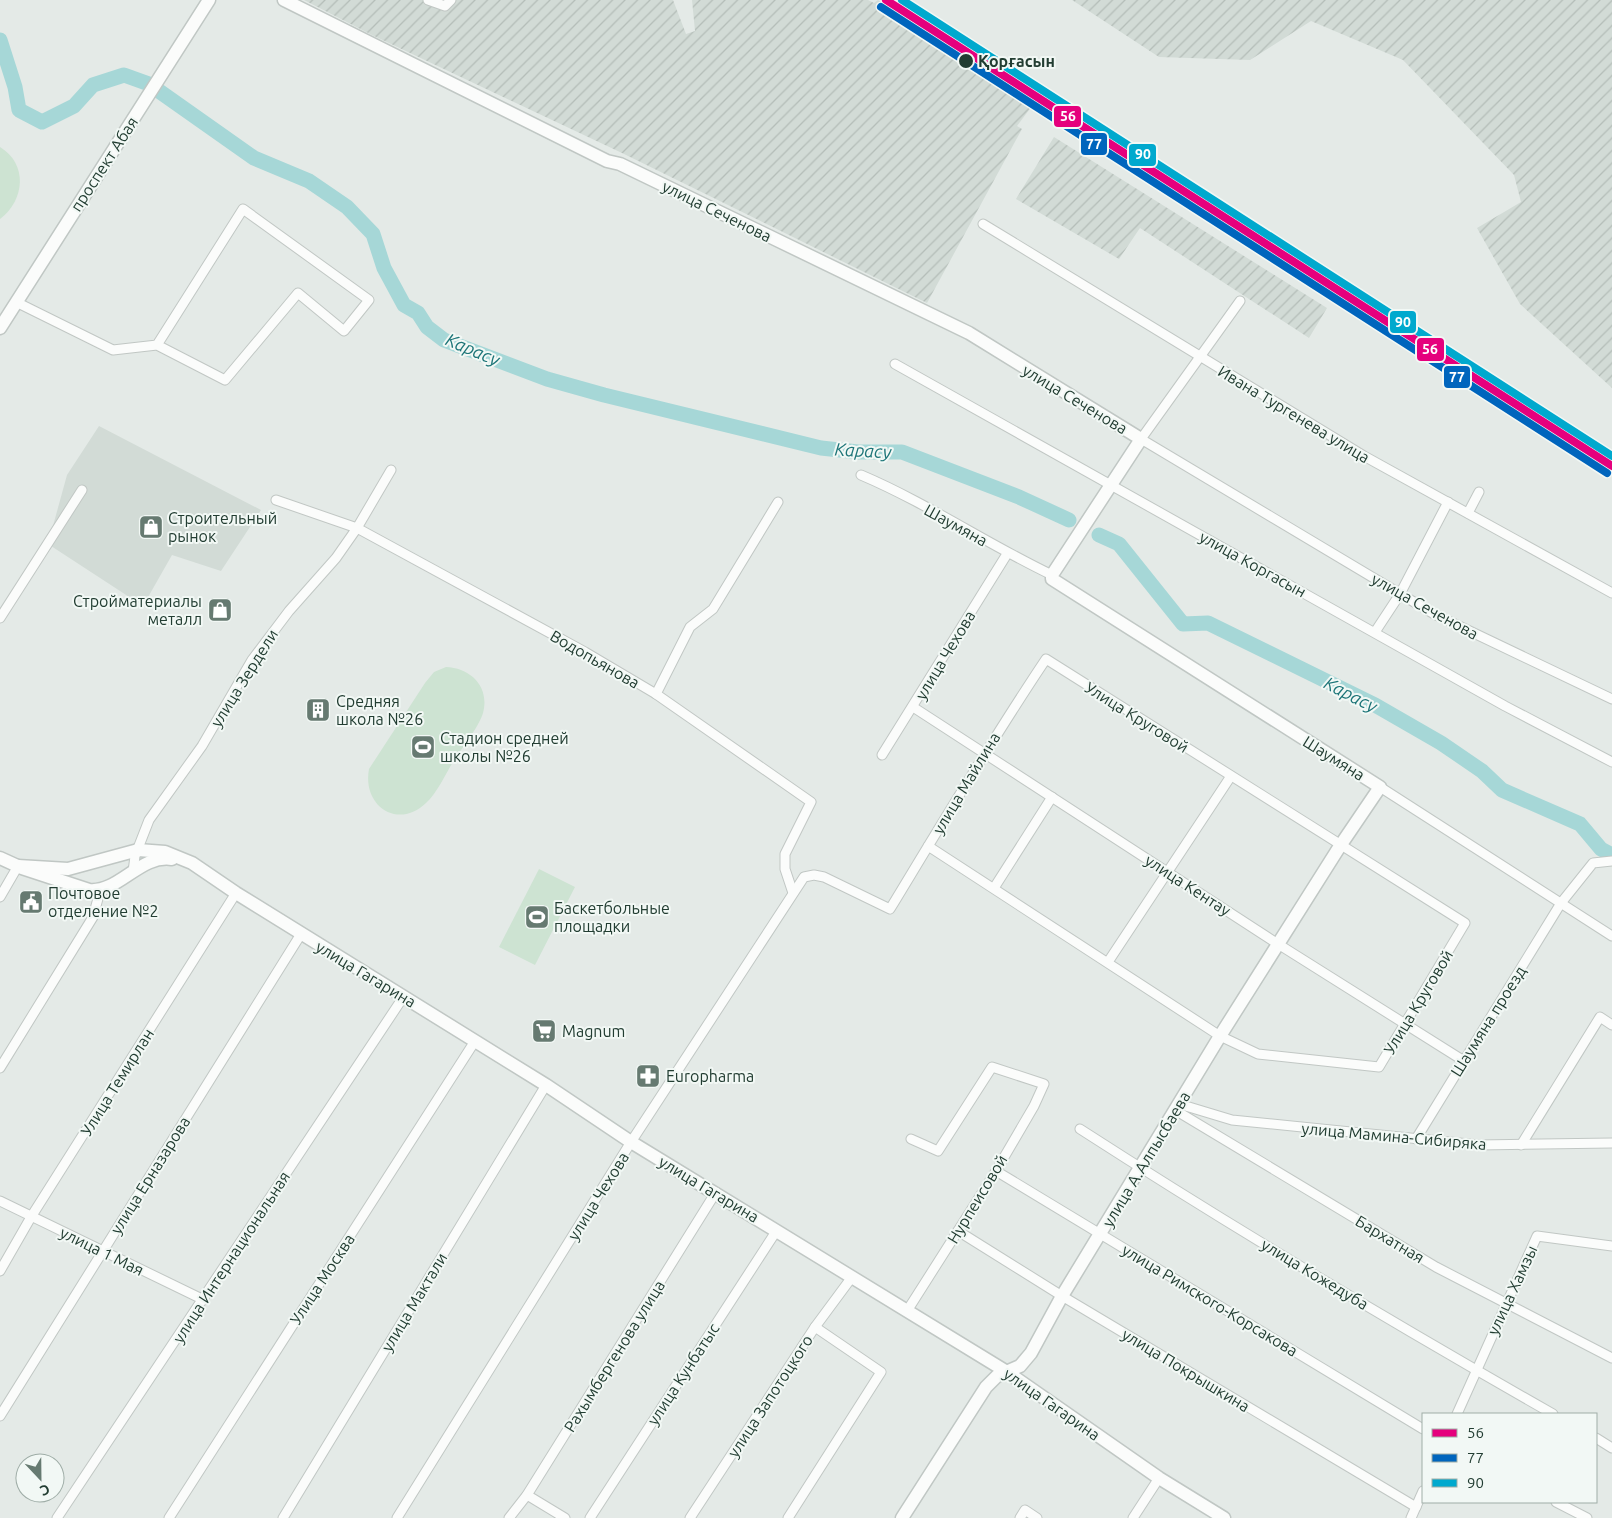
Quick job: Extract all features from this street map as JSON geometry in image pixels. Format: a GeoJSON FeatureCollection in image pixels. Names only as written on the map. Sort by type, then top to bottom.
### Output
{"type":"FeatureCollection","features":[{"type":"Feature","properties":{"kind":"street","name":"проспект Абая"},"geometry":{"type":"LineString","coordinates":[[0,328],[209,0]]}},
{"type":"Feature","properties":{"kind":"street","name":"улица Сеченова"},"geometry":{"type":"LineString","coordinates":[[284,0],[607,161],[620,164],[969,333],[1141,439],[1434,614],[1612,699]]}},
{"type":"Feature","properties":{"kind":"street"},"geometry":{"type":"LineString","coordinates":[[428,0],[434,4],[445,6],[451,0]]}},
{"type":"Feature","properties":{"kind":"street"},"geometry":{"type":"LineString","coordinates":[[16,302],[114,350],[157,345],[225,380],[298,294],[344,331],[369,300],[243,209],[157,345]]}},
{"type":"Feature","properties":{"kind":"street","name":"Ивана Тургенева улица"},"geometry":{"type":"LineString","coordinates":[[983,224],[1199,358],[1364,456],[1612,593]]}},
{"type":"Feature","properties":{"kind":"street"},"geometry":{"type":"LineString","coordinates":[[1141,439],[1240,301]]}},
{"type":"Feature","properties":{"kind":"street","name":"улица Коргасын"},"geometry":{"type":"LineString","coordinates":[[895,364],[1505,706],[1612,762]]}},
{"type":"Feature","properties":{"kind":"street","name":"улица Сеченова"},"geometry":{"type":"LineString","coordinates":[[1053,579],[1141,439]]}},
{"type":"Feature","properties":{"kind":"street","name":"улица Зердели"},"geometry":{"type":"LineString","coordinates":[[133,872],[133,862],[149,820],[202,746],[252,660],[289,611],[336,558],[357,528],[390,470]]}},
{"type":"Feature","properties":{"kind":"street","name":"Шаумяна"},"geometry":{"type":"LineString","coordinates":[[861,475],[884,485],[1053,579],[1612,936]]}},
{"type":"Feature","properties":{"kind":"street"},"geometry":{"type":"LineString","coordinates":[[0,618],[82,490]]}},
{"type":"Feature","properties":{"kind":"street"},"geometry":{"type":"LineString","coordinates":[[1468,513],[1479,492]]}},
{"type":"Feature","properties":{"kind":"street","name":"Водопьянова"},"geometry":{"type":"LineString","coordinates":[[276,500],[357,528],[584,652],[656,694],[811,802],[785,854],[784,869],[793,893]]}},
{"type":"Feature","properties":{"kind":"street"},"geometry":{"type":"LineString","coordinates":[[656,694],[690,627],[712,609],[778,502]]}},
{"type":"Feature","properties":{"kind":"street"},"geometry":{"type":"LineString","coordinates":[[1375,632],[1400,594],[1448,502]]}},
{"type":"Feature","properties":{"kind":"street","name":"улица Чехова"},"geometry":{"type":"LineString","coordinates":[[882,755],[1007,554]]}},
{"type":"Feature","properties":{"kind":"street","name":"улица Майлина"},"geometry":{"type":"LineString","coordinates":[[804,877],[814,875],[824,877],[890,909],[983,753],[1046,659]]}},
{"type":"Feature","properties":{"kind":"street","name":"Улица Круговой"},"geometry":{"type":"LineString","coordinates":[[928,846],[1220,1036],[1258,1054],[1379,1067],[1465,923],[1046,659]]}},
{"type":"Feature","properties":{"kind":"street","name":"улица Кентау"},"geometry":{"type":"LineString","coordinates":[[913,706],[1278,944],[1464,1061]]}},
{"type":"Feature","properties":{"kind":"street"},"geometry":{"type":"LineString","coordinates":[[1108,962],[1231,776]]}},
{"type":"Feature","properties":{"kind":"street","name":"улица А.Алпысбаева"},"geometry":{"type":"LineString","coordinates":[[902,1518],[986,1387],[997,1376],[1020,1366],[1032,1353],[1062,1296],[1141,1169],[1220,1036],[1340,846],[1380,787]]}},
{"type":"Feature","properties":{"kind":"street"},"geometry":{"type":"LineString","coordinates":[[994,888],[1052,797]]}},
{"type":"Feature","properties":{"kind":"street","name":"улица Гагарина"},"geometry":{"type":"LineString","coordinates":[[18,866],[68,869],[138,850],[165,852],[192,863],[236,893],[404,996],[632,1142],[1006,1372],[1159,1478],[1224,1518]]}},
{"type":"Feature","properties":{"kind":"street","name":"улица Гагарина"},"geometry":{"type":"LineString","coordinates":[[0,858],[67,883],[100,892],[156,860],[165,858],[192,863]]}},
{"type":"Feature","properties":{"kind":"street"},"geometry":{"type":"LineString","coordinates":[[109,858],[115,868],[116,883]]}},
{"type":"Feature","properties":{"kind":"street","name":"Шаумяна проезд"},"geometry":{"type":"LineString","coordinates":[[1416,1139],[1561,903],[1593,863],[1612,861]]}},
{"type":"Feature","properties":{"kind":"street"},"geometry":{"type":"LineString","coordinates":[[0,897],[18,866]]}},
{"type":"Feature","properties":{"kind":"street"},"geometry":{"type":"LineString","coordinates":[[67,883],[64,875],[68,869]]}},
{"type":"Feature","properties":{"kind":"street","name":"улица Чехова"},"geometry":{"type":"LineString","coordinates":[[397,1518],[632,1142],[804,877]]}},
{"type":"Feature","properties":{"kind":"street"},"geometry":{"type":"LineString","coordinates":[[0,1068],[93,917],[100,892]]}},
{"type":"Feature","properties":{"kind":"street","name":"Улица Темирлан"},"geometry":{"type":"LineString","coordinates":[[0,1271],[31,1217],[236,893]]}},
{"type":"Feature","properties":{"kind":"street","name":"улица Ерназарова"},"geometry":{"type":"LineString","coordinates":[[0,1416],[301,934]]}},
{"type":"Feature","properties":{"kind":"street","name":"улица Интернациональная"},"geometry":{"type":"LineString","coordinates":[[57,1518],[204,1300],[404,996]]}},
{"type":"Feature","properties":{"kind":"street"},"geometry":{"type":"LineString","coordinates":[[1521,1145],[1600,1017],[1612,1024]]}},
{"type":"Feature","properties":{"kind":"street","name":"Улица Москва"},"geometry":{"type":"LineString","coordinates":[[169,1518],[475,1041]]}},
{"type":"Feature","properties":{"kind":"street","name":"Нурпеисовой"},"geometry":{"type":"LineString","coordinates":[[907,1311],[996,1171],[1034,1106],[1044,1084],[992,1067],[938,1151],[911,1139]]}},
{"type":"Feature","properties":{"kind":"street","name":"улица Мактали"},"geometry":{"type":"LineString","coordinates":[[282,1518],[546,1086]]}},
{"type":"Feature","properties":{"kind":"street","name":"улица Мамина-Сибиряка"},"geometry":{"type":"LineString","coordinates":[[1177,1107],[1232,1120],[1479,1145],[1612,1143]]}},
{"type":"Feature","properties":{"kind":"street","name":"Бархатная"},"geometry":{"type":"LineString","coordinates":[[1177,1107],[1436,1267],[1612,1358]]}},
{"type":"Feature","properties":{"kind":"street","name":"улица Кожедуба"},"geometry":{"type":"LineString","coordinates":[[1080,1129],[1141,1169],[1475,1370],[1551,1413]]}},
{"type":"Feature","properties":{"kind":"street","name":"улица Римского-Корсакова"},"geometry":{"type":"LineString","coordinates":[[996,1171],[1422,1428]]}},
{"type":"Feature","properties":{"kind":"street","name":"Рахымбергенова улица"},"geometry":{"type":"LineString","coordinates":[[509,1518],[527,1495],[716,1192]]}},
{"type":"Feature","properties":{"kind":"street","name":"улица 1 Мая"},"geometry":{"type":"LineString","coordinates":[[0,1202],[204,1300]]}},
{"type":"Feature","properties":{"kind":"street","name":"улица Кунбатыс"},"geometry":{"type":"LineString","coordinates":[[590,1518],[777,1230]]}},
{"type":"Feature","properties":{"kind":"street","name":"улица Покрышкина"},"geometry":{"type":"LineString","coordinates":[[958,1231],[1414,1514]]}},
{"type":"Feature","properties":{"kind":"street","name":"улица Хамзы"},"geometry":{"type":"LineString","coordinates":[[1457,1413],[1475,1370],[1537,1236],[1612,1246]]}},
{"type":"Feature","properties":{"kind":"street","name":"улица Запотоцкого"},"geometry":{"type":"LineString","coordinates":[[690,1518],[815,1327],[852,1277]]}},
{"type":"Feature","properties":{"kind":"street"},"geometry":{"type":"LineString","coordinates":[[788,1518],[881,1372],[815,1327]]}},
{"type":"Feature","properties":{"kind":"street"},"geometry":{"type":"LineString","coordinates":[[1597,1439],[1612,1448]]}},
{"type":"Feature","properties":{"kind":"street"},"geometry":{"type":"LineString","coordinates":[[1133,1518],[1159,1478]]}},
{"type":"Feature","properties":{"kind":"street"},"geometry":{"type":"LineString","coordinates":[[1414,1514],[1422,1494]]}},
{"type":"Feature","properties":{"kind":"street"},"geometry":{"type":"LineString","coordinates":[[527,1495],[565,1518]]}},
{"type":"Feature","properties":{"kind":"street"},"geometry":{"type":"LineString","coordinates":[[1558,1503],[1587,1518]]}},
{"type":"Feature","properties":{"kind":"street"},"geometry":{"type":"LineString","coordinates":[[1020,1518],[1025,1510],[1037,1518]]}},
{"type":"Feature","properties":{"kind":"shaded area"},"geometry":{"type":"Polygon","coordinates":[[[304,0],[673,0],[686,34],[695,31],[692,0],[868,0],[874,3],[878,0],[1032,106],[1017,126],[1022,129],[927,303],[622,153],[372,35],[304,0]]]}},
{"type":"Feature","properties":{"kind":"shaded area"},"geometry":{"type":"Polygon","coordinates":[[[1072,0],[1612,0],[1612,388],[1520,304],[1477,228],[1521,202],[1514,175],[1403,60],[1311,21],[1250,60],[1159,57],[1072,0]]]}},
{"type":"Feature","properties":{"kind":"shaded area"},"geometry":{"type":"Polygon","coordinates":[[[1054,137],[1327,308],[1309,338],[1140,228],[1119,259],[1016,199],[1054,137]]]}},
{"type":"Feature","properties":{"kind":"shaded area","name":"Строительный рынок"},"geometry":{"type":"Polygon","coordinates":[[[99,426],[261,510],[221,571],[172,555],[143,606],[48,544],[67,475],[99,426]]]}},
{"type":"Feature","properties":{"kind":"green space"},"geometry":{"type":"Polygon","coordinates":[[[0,147],[9,154],[15,163],[19,172],[20,182],[14,202],[0,219],[0,147]]]}},
{"type":"Feature","properties":{"kind":"green space","name":"Стадион средней школы №26"},"geometry":{"type":"Polygon","coordinates":[[[446,667],[455,668],[471,675],[481,687],[484,695],[484,704],[481,719],[430,799],[415,811],[394,814],[384,810],[371,794],[368,782],[369,769],[425,683],[434,672],[446,667]]]}},
{"type":"Feature","properties":{"kind":"green space","name":"Баскетбольные площадки"},"geometry":{"type":"Polygon","coordinates":[[[539,869],[575,887],[535,965],[499,947],[539,869]]]}},
{"type":"Feature","properties":{"kind":"waterway","name":"Карасу"},"geometry":{"type":"LineString","coordinates":[[0,40],[15,87],[19,110],[42,122],[74,106],[93,85],[124,75],[149,84],[254,158],[309,181],[347,207],[373,234],[384,268],[404,305],[418,313],[427,327],[444,340],[547,379],[604,395],[821,448],[858,452],[902,452],[1019,497],[1069,520]]}},
{"type":"Feature","properties":{"kind":"waterway","name":"Карасу"},"geometry":{"type":"LineString","coordinates":[[1099,535],[1119,544],[1183,624],[1208,623],[1375,705],[1441,743],[1482,771],[1502,790],[1580,824],[1601,849],[1612,855]]}},
{"type":"Feature","properties":{"kind":"transit line","name":"56"},"geometry":{"type":"LineString","coordinates":[[886,0],[1612,466]]}},
{"type":"Feature","properties":{"kind":"transit line","name":"90"},"geometry":{"type":"LineString","coordinates":[[902,0],[1612,456]]}},
{"type":"Feature","properties":{"kind":"transit line","name":"77"},"geometry":{"type":"LineString","coordinates":[[881,7],[1607,473]]}},
{"type":"Feature","properties":{"kind":"place","name":"Қорғасын"},"geometry":{"type":"Point","coordinates":[966,61]}},
{"type":"Feature","properties":{"kind":"place","name":"Строительный рынок"},"geometry":{"type":"Point","coordinates":[151,527]}},
{"type":"Feature","properties":{"kind":"place","name":"Стройматериалы металл"},"geometry":{"type":"Point","coordinates":[220,610]}},
{"type":"Feature","properties":{"kind":"place","name":"Средняя школа №26"},"geometry":{"type":"Point","coordinates":[318,710]}},
{"type":"Feature","properties":{"kind":"place","name":"Стадион средней школы №26"},"geometry":{"type":"Point","coordinates":[423,747]}},
{"type":"Feature","properties":{"kind":"place","name":"Почтовое отделение №2"},"geometry":{"type":"Point","coordinates":[31,902]}},
{"type":"Feature","properties":{"kind":"place","name":"Баскетбольные площадки"},"geometry":{"type":"Point","coordinates":[537,917]}},
{"type":"Feature","properties":{"kind":"place","name":"Magnum"},"geometry":{"type":"Point","coordinates":[544,1031]}},
{"type":"Feature","properties":{"kind":"place","name":"Europharma"},"geometry":{"type":"Point","coordinates":[648,1076]}}]}
